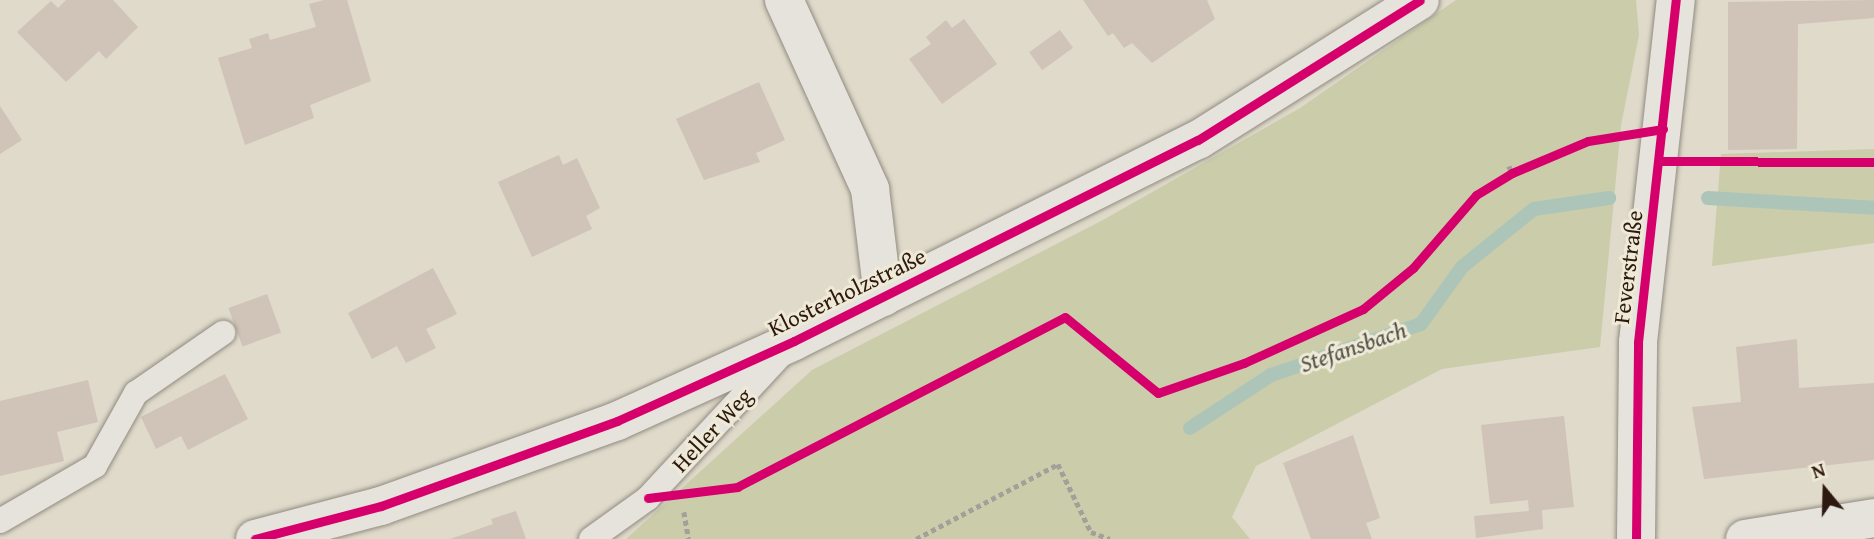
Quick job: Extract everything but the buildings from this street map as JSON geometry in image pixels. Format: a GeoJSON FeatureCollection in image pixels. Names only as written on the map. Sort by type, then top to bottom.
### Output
{"type":"FeatureCollection","features":[{"type":"Feature","properties":{"kind":"street","name":"Klosterholzstraße"},"geometry":{"type":"LineString","coordinates":[[784,0],[870,189],[883,297]]}},
{"type":"Feature","properties":{"kind":"street","name":"Klosterholzstraße"},"geometry":{"type":"LineString","coordinates":[[256,539],[381,506],[604,426],[794,341],[1198,140],[1419,0]]}},
{"type":"Feature","properties":{"kind":"street","name":"Feverstraße"},"geometry":{"type":"LineString","coordinates":[[1636,539],[1639,342],[1676,0]]}},
{"type":"Feature","properties":{"kind":"street"},"geometry":{"type":"LineString","coordinates":[[1745,539],[1874,519]]}},
{"type":"Feature","properties":{"kind":"lane"},"geometry":{"type":"LineString","coordinates":[[0,521],[95,466],[136,393],[223,334]]}},
{"type":"Feature","properties":{"kind":"lane","name":"Heller Weg"},"geometry":{"type":"LineString","coordinates":[[592,539],[648,498],[794,341]]}},
{"type":"Feature","properties":{"kind":"path"},"geometry":{"type":"LineString","coordinates":[[1508,166],[1512,173]]}},
{"type":"Feature","properties":{"kind":"path"},"geometry":{"type":"LineString","coordinates":[[916,539],[1058,464],[1090,532],[1110,539]]}},
{"type":"Feature","properties":{"kind":"green space"},"geometry":{"type":"Polygon","coordinates":[[[1456,0],[1636,0],[1639,35],[1621,125],[1600,347],[1442,369],[1256,466],[1232,517],[1250,539],[626,539],[812,370],[1103,220],[1300,108],[1456,0]]]}},
{"type":"Feature","properties":{"kind":"green space"},"geometry":{"type":"Polygon","coordinates":[[[1874,149],[1874,243],[1712,266],[1721,154],[1874,149]]]}},
{"type":"Feature","properties":{"kind":"waterway","name":"Stefansbach"},"geometry":{"type":"LineString","coordinates":[[1190,428],[1271,375],[1421,324],[1462,267],[1534,209],[1609,198]]}},
{"type":"Feature","properties":{"kind":"waterway","name":"Stefansbach"},"geometry":{"type":"LineString","coordinates":[[1708,198],[1874,208]]}},
{"type":"Feature","properties":{"kind":"cycle path"},"geometry":{"type":"LineString","coordinates":[[255,539],[381,506],[617,421],[794,341],[1198,140],[1420,0]]}},
{"type":"Feature","properties":{"kind":"cycle path"},"geometry":{"type":"LineString","coordinates":[[1636,539],[1638,342],[1676,0]]}},
{"type":"Feature","properties":{"kind":"cycle path"},"geometry":{"type":"LineString","coordinates":[[648,498],[737,487],[1065,317],[1158,393],[1244,363],[1363,309],[1413,268],[1476,195],[1512,173],[1588,141],[1663,129]]}},
{"type":"Feature","properties":{"kind":"cycle path"},"geometry":{"type":"LineString","coordinates":[[1660,161],[1874,162]]}}]}
